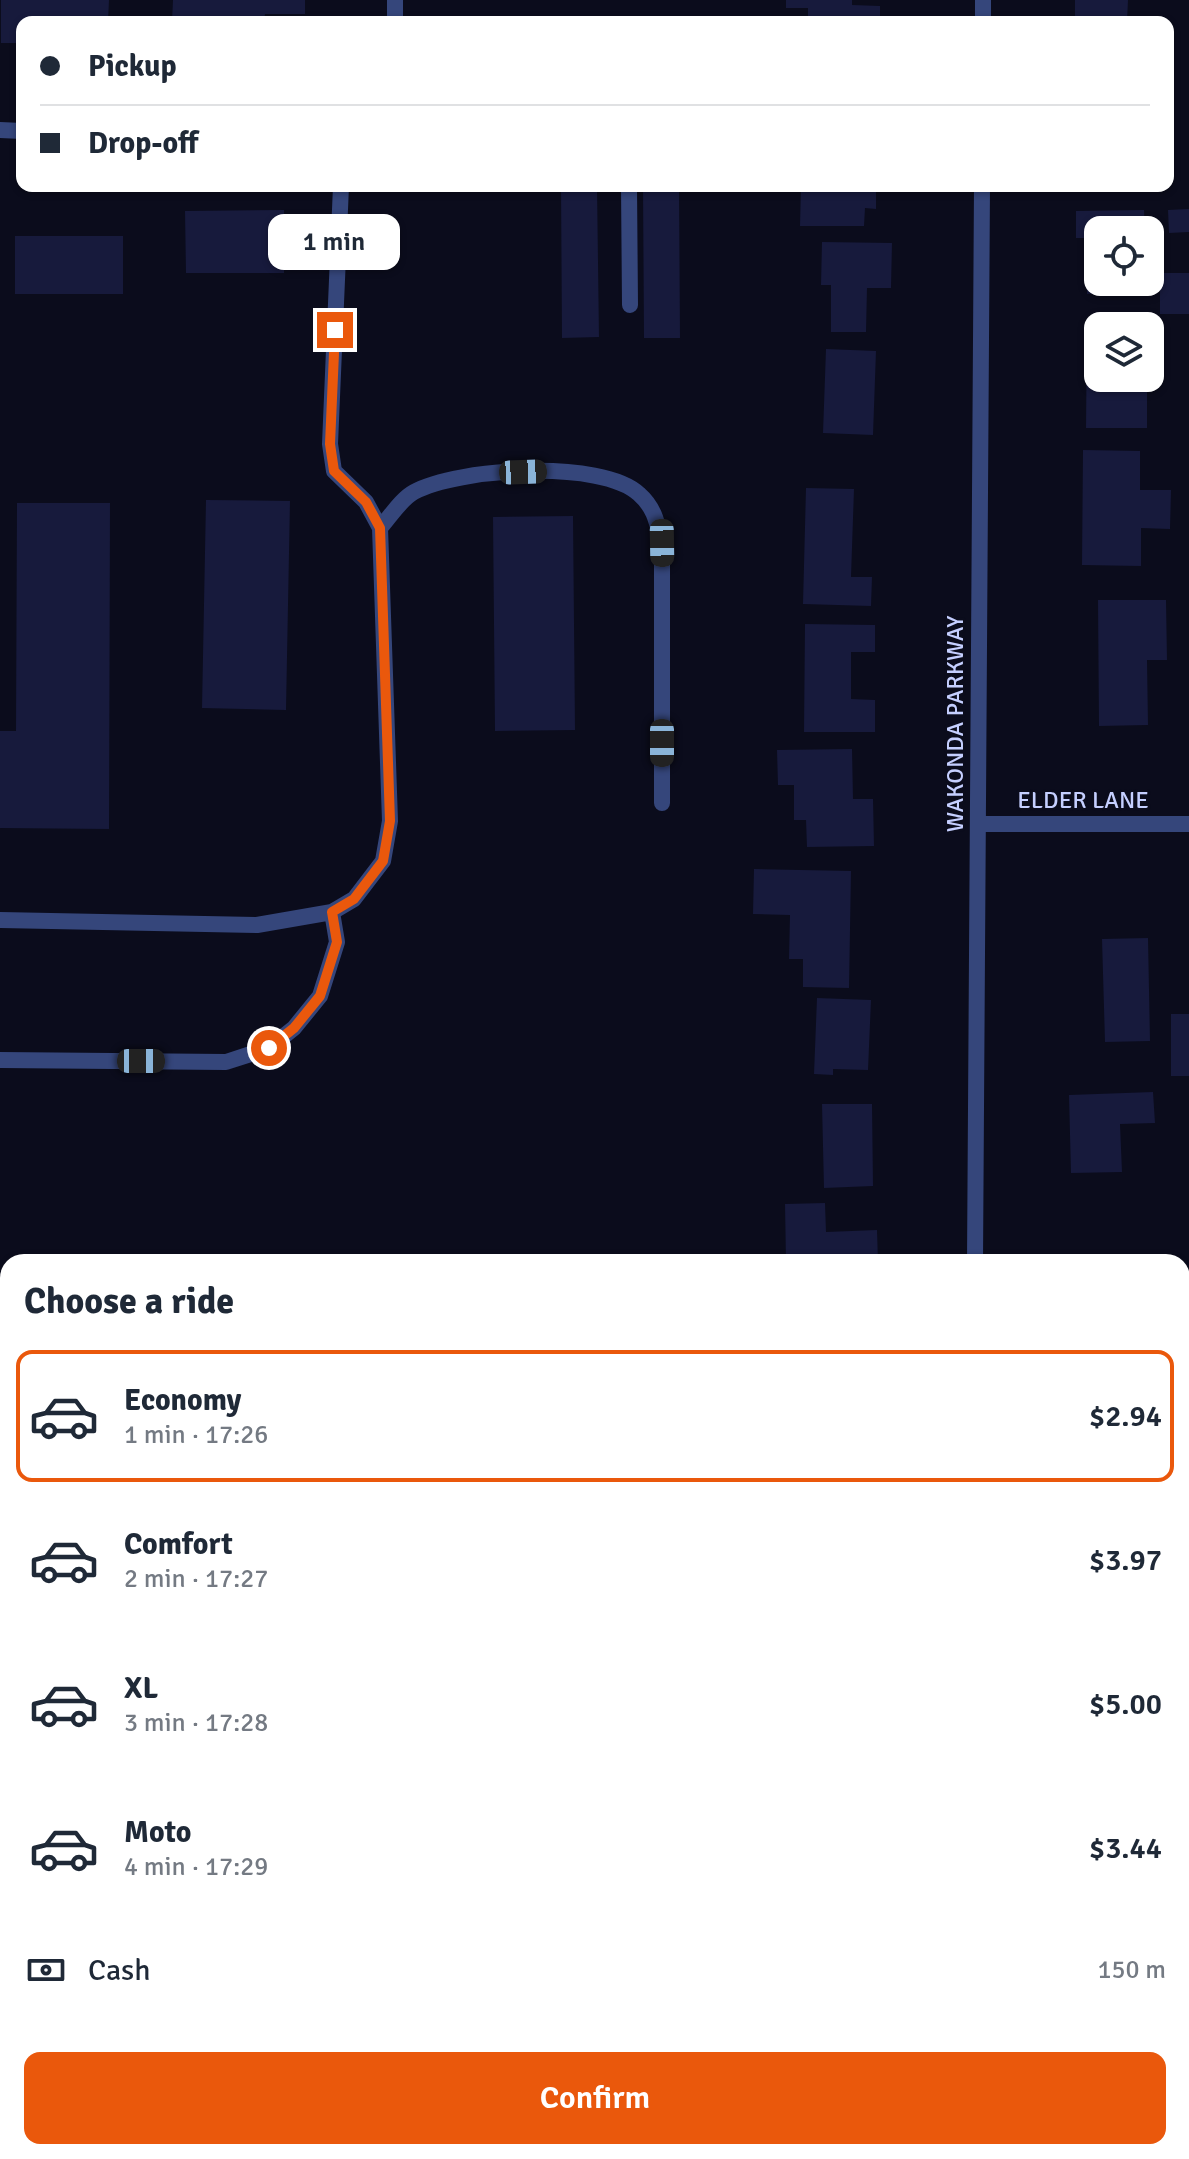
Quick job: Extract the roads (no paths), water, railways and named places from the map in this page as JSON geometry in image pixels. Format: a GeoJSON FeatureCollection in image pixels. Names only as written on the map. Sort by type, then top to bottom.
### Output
{"type":"FeatureCollection","features":[{"type":"Feature","properties":{"kind":"street"},"geometry":{"type":"LineString","coordinates":[[0,920],[257,925],[332,912],[354,899],[383,861],[390,821],[380,528],[366,502],[334,471],[330,444],[341,192]]}},
{"type":"Feature","properties":{"kind":"street"},"geometry":{"type":"LineString","coordinates":[[629,192],[630,305]]}},
{"type":"Feature","properties":{"kind":"street","name":"WAKONDA PARKWAY"},"geometry":{"type":"LineString","coordinates":[[975,1254],[982,192]]}},
{"type":"Feature","properties":{"kind":"street"},"geometry":{"type":"LineString","coordinates":[[380,528],[411,493],[446,479],[481,474],[545,471],[591,475],[622,482],[638,492],[655,511],[662,543],[662,803]]}},
{"type":"Feature","properties":{"kind":"street","name":"ELDER LANE"},"geometry":{"type":"LineString","coordinates":[[978,824],[1189,824]]}},
{"type":"Feature","properties":{"kind":"street"},"geometry":{"type":"LineString","coordinates":[[0,1060],[226,1062],[269,1048],[294,1028],[320,996],[337,942],[332,912]]}}]}
